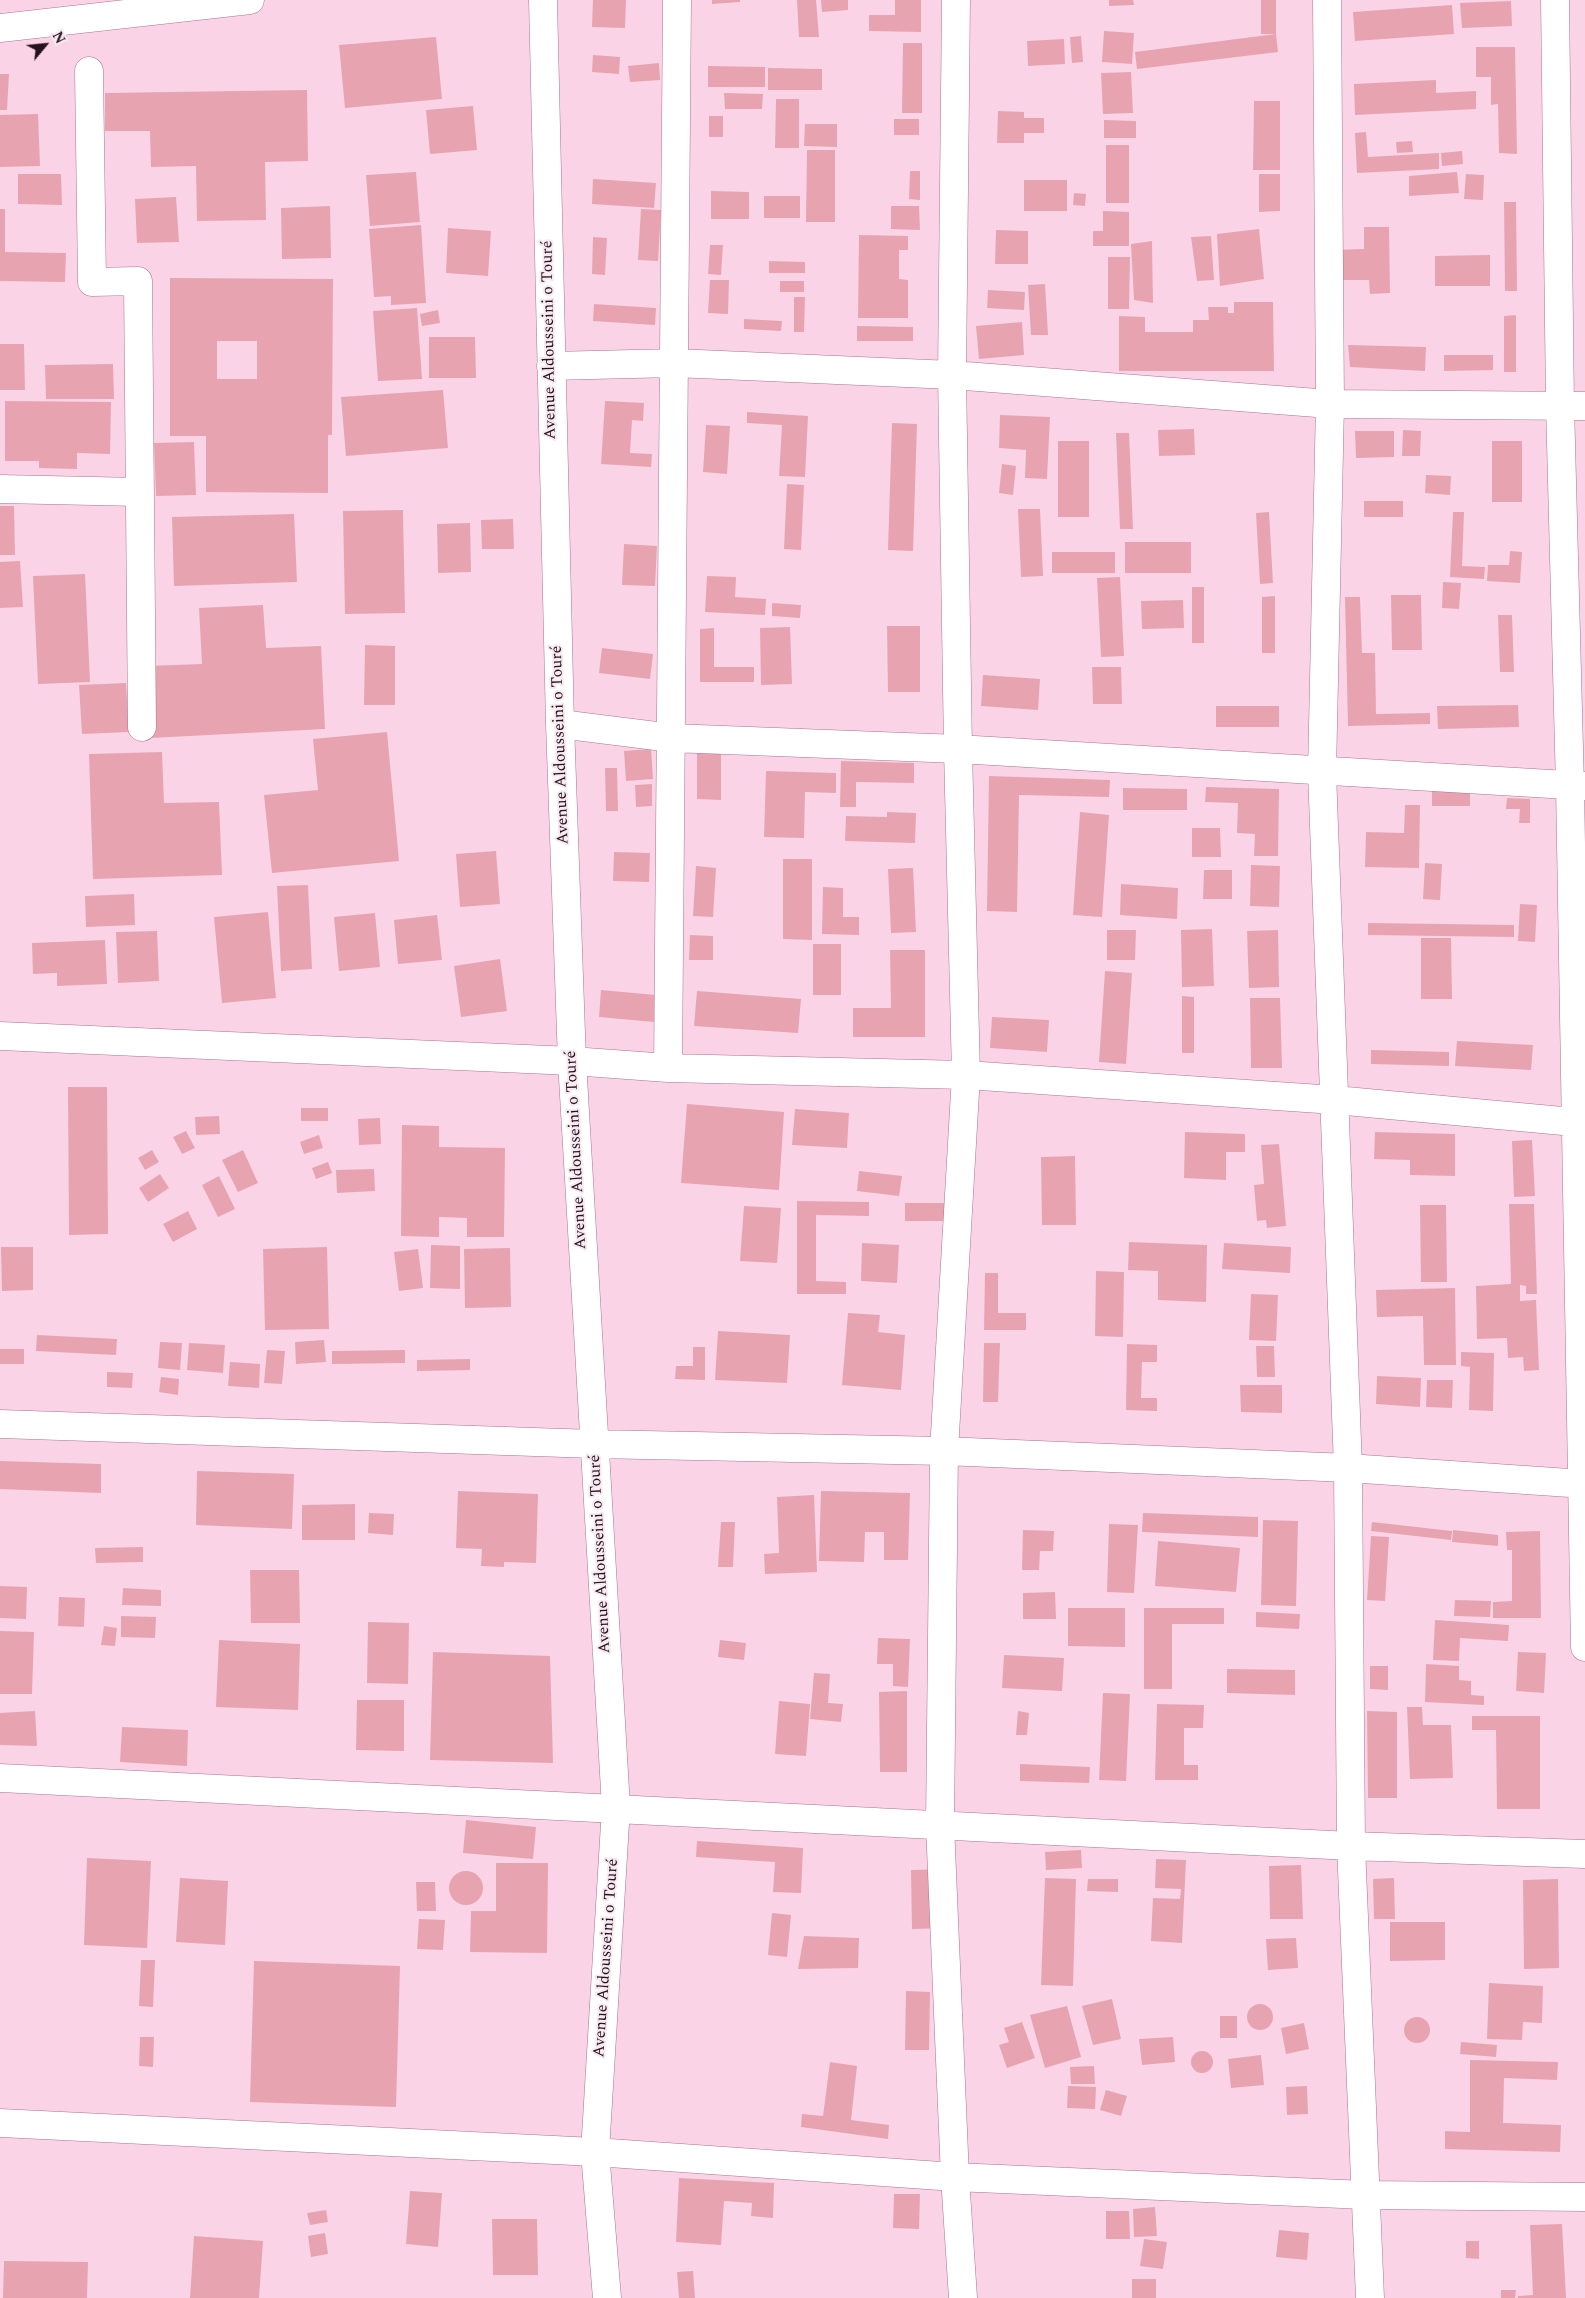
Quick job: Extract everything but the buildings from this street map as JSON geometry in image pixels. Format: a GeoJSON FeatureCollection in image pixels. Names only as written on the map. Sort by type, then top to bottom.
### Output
{"type":"FeatureCollection","features":[{"type":"Feature","properties":{"kind":"street"},"geometry":{"type":"LineString","coordinates":[[0,28],[250,0]]}},
{"type":"Feature","properties":{"kind":"street","name":"Avenue Aldousseini o Touré"},"geometry":{"type":"LineString","coordinates":[[543,0],[560,724],[572,1060],[616,1807],[595,2152],[607,2298]]}},
{"type":"Feature","properties":{"kind":"street"},"geometry":{"type":"LineString","coordinates":[[668,1068],[675,363],[676,0]]}},
{"type":"Feature","properties":{"kind":"street"},"geometry":{"type":"LineString","coordinates":[[956,0],[952,375],[966,1075],[944,1451],[940,1825],[955,2177],[963,2298]]}},
{"type":"Feature","properties":{"kind":"street"},"geometry":{"type":"LineString","coordinates":[[1327,0],[1330,404],[1322,772],[1348,1468],[1351,1846],[1370,2298]]}},
{"type":"Feature","properties":{"kind":"street"},"geometry":{"type":"LineString","coordinates":[[1555,0],[1572,406],[1578,786],[1585,1647]]}},
{"type":"Feature","properties":{"kind":"street"},"geometry":{"type":"LineString","coordinates":[[89,72],[92,282],[138,281],[142,727]]}},
{"type":"Feature","properties":{"kind":"street"},"geometry":{"type":"LineString","coordinates":[[551,366],[675,363],[952,375],[1330,404],[1572,406]]}},
{"type":"Feature","properties":{"kind":"street"},"geometry":{"type":"LineString","coordinates":[[0,489],[140,492]]}},
{"type":"Feature","properties":{"kind":"street"},"geometry":{"type":"LineString","coordinates":[[560,724],[672,738],[958,749],[1578,786]]}},
{"type":"Feature","properties":{"kind":"street"},"geometry":{"type":"LineString","coordinates":[[0,1036],[572,1060],[668,1068],[966,1075],[1335,1100],[1580,1123]]}},
{"type":"Feature","properties":{"kind":"street"},"geometry":{"type":"LineString","coordinates":[[0,1424],[594,1444],[944,1451],[1348,1468],[1584,1484]]}},
{"type":"Feature","properties":{"kind":"street"},"geometry":{"type":"LineString","coordinates":[[0,1778],[616,1807],[1351,1846],[1585,1854]]}},
{"type":"Feature","properties":{"kind":"street"},"geometry":{"type":"LineString","coordinates":[[0,2123],[595,2152],[955,2177],[1365,2195],[1585,2197]]}}]}
